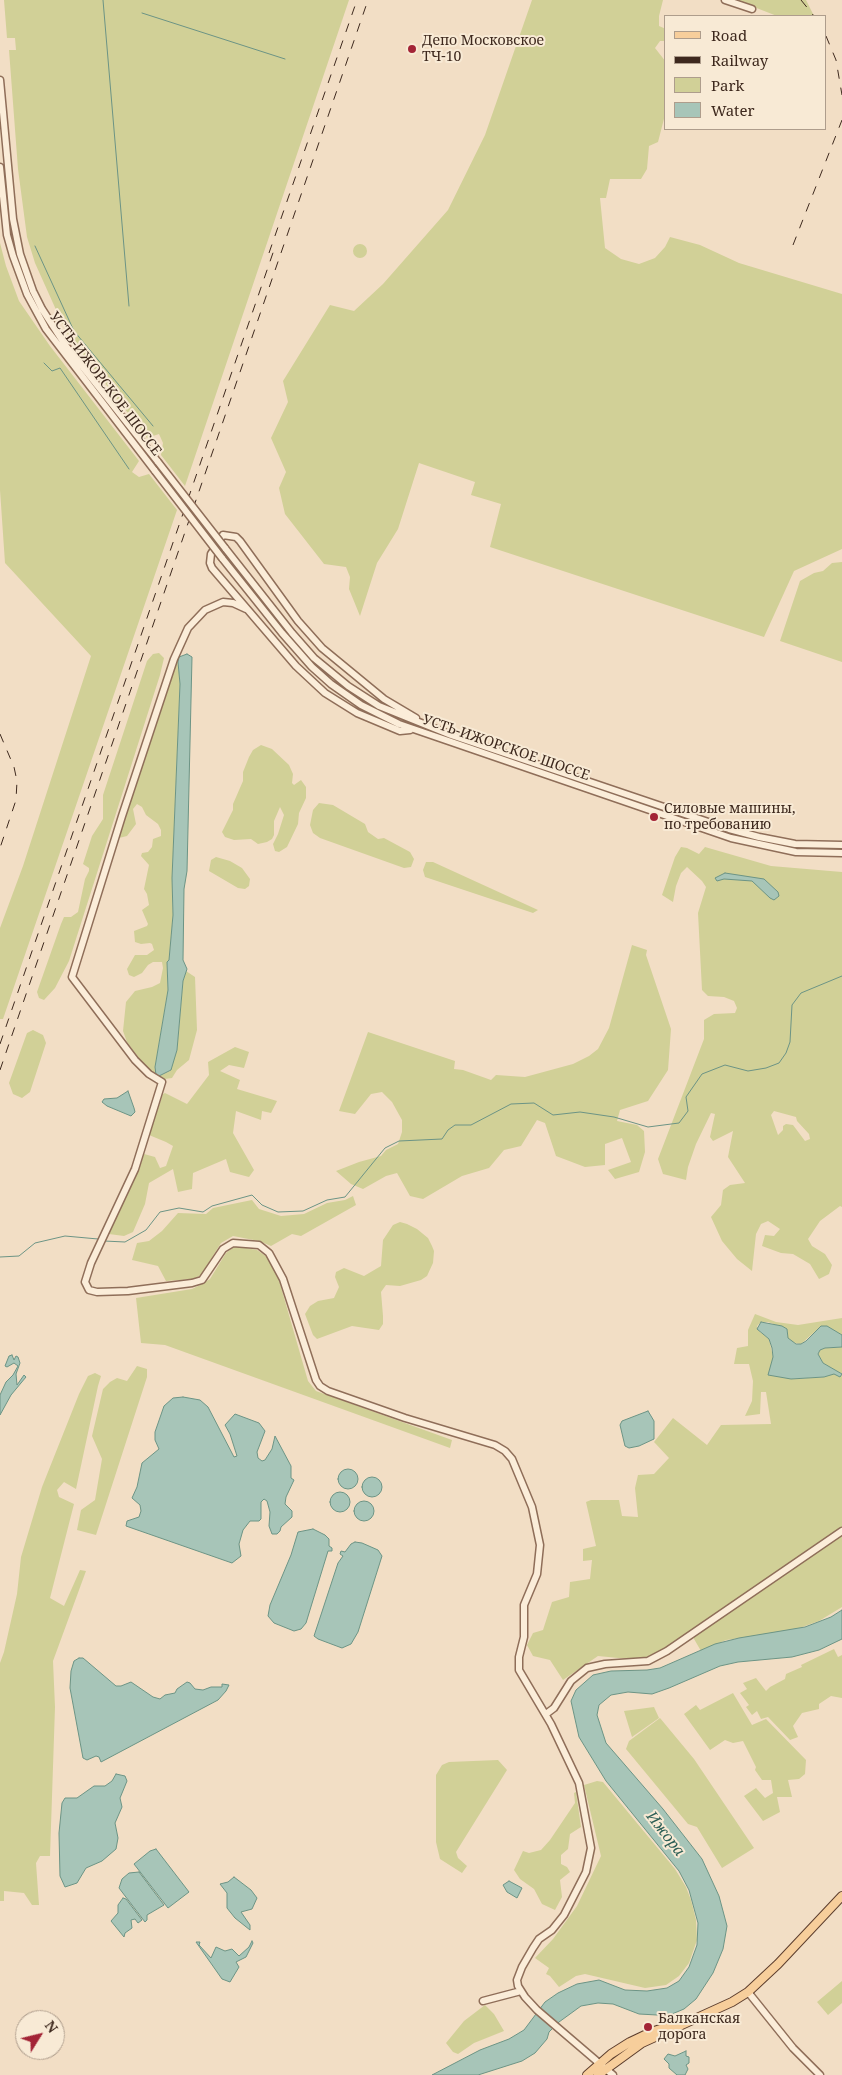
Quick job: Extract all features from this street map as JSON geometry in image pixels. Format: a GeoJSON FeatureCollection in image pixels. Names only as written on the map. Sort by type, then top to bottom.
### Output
{"type":"FeatureCollection","features":[{"type":"Feature","properties":{"kind":"main road"},"geometry":{"type":"LineString","coordinates":[[586,2075],[602,2066],[622,2047],[640,2037],[674,2024],[697,2018],[732,2002],[748,1992],[769,1973],[842,1896]]}},
{"type":"Feature","properties":{"kind":"main road"},"geometry":{"type":"LineString","coordinates":[[598,2075],[602,2066]]}},
{"type":"Feature","properties":{"kind":"street"},"geometry":{"type":"LineString","coordinates":[[725,0],[752,9]]}},
{"type":"Feature","properties":{"kind":"street","name":"УСТЬ-ИЖОРСКОЕ ШОССЕ"},"geometry":{"type":"LineString","coordinates":[[0,80],[12,219],[20,254],[42,309],[66,346],[292,632],[329,671],[373,703],[426,726],[746,834],[795,844],[842,845]]}},
{"type":"Feature","properties":{"kind":"street","name":"УСТЬ-ИЖОРСКОЕ ШОССЕ"},"geometry":{"type":"LineString","coordinates":[[0,167],[4,215],[9,242],[31,303],[46,329],[282,633],[312,667],[331,684],[361,706],[412,730],[731,838],[796,852],[842,854]]}},
{"type":"Feature","properties":{"kind":"street"},"geometry":{"type":"LineString","coordinates":[[412,730],[400,731],[357,713],[325,693],[296,666],[212,568],[210,563],[211,554],[223,535],[236,537],[240,541],[298,621],[322,648],[384,699],[426,726]]}},
{"type":"Feature","properties":{"kind":"street"},"geometry":{"type":"LineString","coordinates":[[223,602],[228,595],[228,588]]}},
{"type":"Feature","properties":{"kind":"street"},"geometry":{"type":"LineString","coordinates":[[246,609],[233,603],[223,602],[211,607],[196,618],[188,628],[174,659],[122,816],[72,977],[135,1060],[162,1082],[135,1169],[85,1282],[88,1290],[98,1292],[128,1291],[192,1283],[202,1280],[222,1249],[233,1243],[260,1245],[269,1253],[283,1279],[316,1380],[320,1386],[328,1391],[405,1418],[495,1446],[509,1455],[532,1507],[540,1545],[537,1574],[524,1605],[524,1637],[519,1657],[519,1670],[546,1714],[579,1783],[590,1848],[590,1860],[586,1872],[564,1915],[552,1930],[539,1939],[522,1967],[518,1980],[521,1991],[537,2010],[613,2075]]}},
{"type":"Feature","properties":{"kind":"street"},"geometry":{"type":"LineString","coordinates":[[546,1714],[554,1708],[571,1681],[587,1668],[605,1664],[648,1661],[668,1651],[842,1531]]}},
{"type":"Feature","properties":{"kind":"street"},"geometry":{"type":"LineString","coordinates":[[483,2001],[521,1991]]}},
{"type":"Feature","properties":{"kind":"street"},"geometry":{"type":"LineString","coordinates":[[748,1992],[793,2048],[820,2075]]}},
{"type":"Feature","properties":{"kind":"green space"},"geometry":{"type":"Polygon","coordinates":[[[4,0],[349,0],[185,486],[161,455],[163,443],[159,434],[147,438],[66,332],[35,263],[27,237],[18,169],[9,50],[16,50],[15,38],[7,38],[4,0]]]}},
{"type":"Feature","properties":{"kind":"green space"},"geometry":{"type":"Polygon","coordinates":[[[532,0],[663,0],[659,16],[659,26],[664,28],[664,41],[660,41],[655,48],[664,59],[664,119],[658,142],[649,146],[647,169],[641,179],[610,179],[606,198],[600,198],[605,248],[621,259],[639,264],[655,258],[665,247],[670,237],[700,245],[739,263],[842,294],[842,549],[794,571],[764,637],[490,547],[501,504],[471,495],[475,482],[419,463],[398,529],[377,563],[360,616],[349,589],[350,577],[346,567],[324,564],[285,514],[279,488],[286,472],[271,438],[288,402],[283,381],[330,305],[354,311],[383,284],[448,210],[485,135],[532,0]]]}},
{"type":"Feature","properties":{"kind":"green space"},"geometry":{"type":"Polygon","coordinates":[[[736,0],[806,0],[814,15],[774,15],[736,0]]]}},
{"type":"Feature","properties":{"kind":"green space"},"geometry":{"type":"Polygon","coordinates":[[[0,243],[19,301],[50,346],[139,461],[132,472],[139,477],[149,474],[177,510],[3,1019],[0,1019],[0,928],[23,866],[91,656],[5,563],[0,490],[0,243]]]}},
{"type":"Feature","properties":{"kind":"green space"},"geometry":{"type":"Polygon","coordinates":[[[360,244],[365,246],[367,251],[365,256],[360,258],[355,256],[353,251],[355,246],[360,244]]]}},
{"type":"Feature","properties":{"kind":"green space"},"geometry":{"type":"Polygon","coordinates":[[[842,562],[842,662],[780,641],[800,581],[814,573],[823,571],[832,563],[842,562]]]}},
{"type":"Feature","properties":{"kind":"green space"},"geometry":{"type":"Polygon","coordinates":[[[159,653],[164,658],[160,675],[69,961],[55,988],[44,1000],[39,998],[37,992],[64,917],[71,917],[78,912],[85,879],[89,871],[89,868],[83,864],[92,836],[103,819],[103,795],[147,661],[153,654],[159,653]]]}},
{"type":"Feature","properties":{"kind":"green space"},"geometry":{"type":"Polygon","coordinates":[[[176,661],[178,662],[180,684],[172,878],[173,915],[169,961],[167,962],[168,990],[155,1067],[159,1076],[170,1071],[177,1050],[183,981],[186,971],[195,977],[197,1030],[189,1060],[177,1070],[172,1078],[165,1079],[157,1078],[144,1065],[127,1042],[123,1031],[126,1002],[135,991],[160,983],[163,968],[162,962],[153,962],[142,973],[134,977],[129,975],[127,969],[135,955],[147,955],[154,950],[150,943],[141,944],[135,942],[134,931],[148,924],[142,910],[149,905],[144,889],[149,865],[141,856],[142,853],[148,852],[152,847],[153,839],[161,836],[161,830],[158,824],[146,815],[142,807],[137,804],[133,809],[136,824],[127,836],[119,838],[172,665],[176,661]]]}},
{"type":"Feature","properties":{"kind":"green space"},"geometry":{"type":"Polygon","coordinates":[[[261,745],[272,749],[289,765],[293,774],[292,783],[294,785],[301,780],[306,787],[306,798],[299,813],[298,824],[287,847],[279,852],[275,851],[273,844],[284,815],[280,807],[274,821],[274,835],[267,842],[258,844],[251,839],[234,840],[225,837],[222,832],[233,810],[233,804],[243,781],[243,772],[249,757],[253,750],[261,745]]]}},
{"type":"Feature","properties":{"kind":"green space"},"geometry":{"type":"Polygon","coordinates":[[[319,803],[333,805],[365,824],[368,832],[378,839],[384,838],[410,852],[414,859],[411,867],[404,868],[320,838],[313,833],[310,825],[313,810],[319,803]]]}},
{"type":"Feature","properties":{"kind":"green space"},"geometry":{"type":"Polygon","coordinates":[[[681,847],[699,854],[705,847],[771,866],[842,872],[842,1207],[840,1206],[820,1221],[808,1239],[812,1246],[825,1254],[832,1265],[829,1274],[819,1279],[810,1264],[793,1254],[781,1253],[762,1246],[765,1235],[774,1236],[780,1229],[768,1221],[761,1224],[756,1234],[752,1271],[737,1259],[722,1241],[711,1217],[721,1205],[723,1190],[730,1185],[745,1183],[728,1157],[733,1131],[713,1141],[710,1137],[715,1114],[711,1113],[696,1144],[688,1167],[686,1180],[663,1174],[658,1159],[704,1039],[704,1020],[714,1014],[735,1013],[737,1008],[734,1001],[724,997],[708,996],[702,990],[698,913],[706,887],[687,867],[681,873],[673,902],[662,895],[675,857],[681,847]],[[774,1111],[771,1115],[778,1135],[786,1124],[793,1125],[805,1141],[810,1139],[809,1134],[797,1121],[796,1117],[774,1111]]]}},
{"type":"Feature","properties":{"kind":"green space"},"geometry":{"type":"Polygon","coordinates":[[[216,857],[230,861],[242,868],[250,879],[249,886],[245,889],[238,888],[209,871],[211,860],[216,857]]]}},
{"type":"Feature","properties":{"kind":"green space"},"geometry":{"type":"Polygon","coordinates":[[[426,862],[433,862],[538,910],[533,913],[425,877],[423,870],[426,862]]]}},
{"type":"Feature","properties":{"kind":"green space"},"geometry":{"type":"Polygon","coordinates":[[[632,945],[647,950],[646,955],[671,1029],[668,1070],[648,1101],[620,1110],[617,1121],[637,1125],[644,1131],[645,1152],[639,1172],[615,1179],[608,1170],[631,1162],[622,1138],[605,1144],[605,1165],[585,1167],[556,1156],[545,1123],[537,1120],[521,1146],[504,1150],[489,1168],[462,1176],[423,1199],[410,1196],[397,1173],[386,1176],[363,1189],[351,1184],[336,1171],[381,1156],[386,1150],[398,1144],[402,1132],[402,1120],[392,1102],[382,1092],[371,1094],[355,1114],[339,1111],[368,1032],[455,1061],[454,1069],[463,1070],[491,1080],[496,1075],[525,1077],[573,1064],[598,1049],[609,1028],[632,945]]]}},
{"type":"Feature","properties":{"kind":"green space"},"geometry":{"type":"Polygon","coordinates":[[[33,1030],[43,1035],[46,1043],[30,1092],[22,1098],[13,1094],[9,1083],[27,1033],[33,1030]]]}},
{"type":"Feature","properties":{"kind":"green space"},"geometry":{"type":"Polygon","coordinates":[[[235,1047],[249,1052],[244,1068],[229,1065],[220,1071],[240,1080],[237,1089],[277,1101],[271,1113],[262,1111],[261,1120],[236,1111],[233,1133],[254,1170],[249,1177],[230,1172],[226,1159],[193,1173],[192,1189],[178,1192],[173,1169],[149,1183],[145,1204],[133,1232],[124,1236],[109,1234],[138,1172],[144,1154],[155,1157],[160,1168],[166,1166],[173,1146],[149,1135],[163,1094],[165,1093],[187,1104],[209,1075],[208,1062],[235,1047]]]}},
{"type":"Feature","properties":{"kind":"green space"},"geometry":{"type":"Polygon","coordinates":[[[353,1196],[356,1205],[301,1236],[292,1234],[271,1246],[259,1241],[233,1236],[221,1243],[201,1275],[193,1279],[166,1281],[158,1266],[132,1260],[137,1243],[149,1241],[162,1231],[178,1213],[206,1214],[213,1208],[252,1200],[259,1209],[281,1216],[304,1214],[327,1203],[345,1200],[353,1196]]]}},
{"type":"Feature","properties":{"kind":"green space"},"geometry":{"type":"Polygon","coordinates":[[[400,1222],[417,1229],[428,1238],[432,1246],[434,1251],[433,1263],[427,1276],[421,1280],[400,1286],[386,1285],[381,1292],[383,1324],[379,1330],[352,1326],[317,1339],[313,1335],[305,1314],[310,1306],[318,1301],[334,1298],[339,1287],[335,1277],[336,1272],[344,1268],[364,1276],[381,1266],[383,1240],[393,1225],[400,1222]]]}},
{"type":"Feature","properties":{"kind":"green space"},"geometry":{"type":"Polygon","coordinates":[[[235,1246],[257,1250],[267,1257],[276,1270],[308,1381],[316,1391],[452,1440],[450,1448],[165,1345],[141,1343],[136,1298],[192,1289],[202,1284],[210,1279],[226,1253],[235,1246]]]}},
{"type":"Feature","properties":{"kind":"green space"},"geometry":{"type":"Polygon","coordinates":[[[755,1314],[776,1322],[798,1325],[842,1318],[842,1335],[821,1326],[801,1344],[791,1342],[788,1338],[787,1329],[768,1322],[761,1322],[757,1326],[760,1332],[769,1339],[773,1357],[791,1379],[824,1377],[838,1372],[823,1363],[818,1354],[820,1350],[825,1348],[842,1347],[842,1607],[819,1621],[791,1631],[726,1640],[701,1651],[690,1632],[668,1648],[639,1660],[598,1656],[563,1680],[550,1660],[533,1656],[527,1645],[533,1633],[543,1630],[552,1602],[569,1597],[570,1582],[590,1579],[592,1560],[583,1561],[583,1549],[596,1546],[586,1502],[591,1500],[619,1500],[622,1516],[638,1517],[635,1488],[638,1475],[654,1474],[669,1458],[654,1442],[673,1418],[707,1445],[721,1425],[771,1424],[766,1392],[761,1392],[760,1414],[745,1416],[752,1401],[753,1381],[749,1364],[734,1364],[737,1348],[748,1346],[748,1330],[755,1314]]]}},
{"type":"Feature","properties":{"kind":"green space"},"geometry":{"type":"Polygon","coordinates":[[[137,1366],[147,1369],[147,1377],[96,1535],[77,1530],[81,1510],[95,1500],[102,1459],[92,1436],[103,1389],[117,1378],[127,1381],[137,1366]]]}},
{"type":"Feature","properties":{"kind":"green space"},"geometry":{"type":"Polygon","coordinates":[[[95,1373],[101,1376],[76,1489],[64,1482],[57,1490],[59,1497],[74,1504],[50,1598],[64,1606],[80,1570],[86,1571],[53,1661],[55,1707],[50,1856],[40,1856],[36,1863],[39,1905],[32,1905],[24,1893],[4,1891],[4,1901],[0,1901],[0,1663],[17,1594],[21,1557],[42,1487],[79,1394],[88,1376],[95,1373]]]}},
{"type":"Feature","properties":{"kind":"green space"},"geometry":{"type":"Polygon","coordinates":[[[834,1649],[838,1657],[842,1655],[842,1698],[831,1696],[819,1704],[819,1709],[802,1713],[793,1726],[798,1737],[790,1740],[768,1717],[761,1719],[757,1711],[752,1715],[746,1707],[749,1705],[740,1693],[747,1689],[743,1683],[756,1678],[766,1691],[785,1679],[786,1674],[834,1649]]]}},
{"type":"Feature","properties":{"kind":"green space"},"geometry":{"type":"Polygon","coordinates":[[[733,1693],[752,1725],[766,1719],[806,1760],[805,1774],[799,1779],[788,1780],[792,1797],[777,1797],[780,1812],[763,1821],[744,1796],[756,1788],[765,1798],[773,1793],[771,1780],[762,1780],[755,1770],[756,1767],[743,1741],[733,1743],[725,1740],[710,1750],[684,1714],[696,1705],[700,1710],[733,1693]]]}},
{"type":"Feature","properties":{"kind":"green space"},"geometry":{"type":"Polygon","coordinates":[[[654,1707],[659,1718],[632,1737],[624,1711],[654,1707]]]}},
{"type":"Feature","properties":{"kind":"green space"},"geometry":{"type":"Polygon","coordinates":[[[660,1718],[694,1759],[754,1848],[722,1868],[697,1827],[688,1824],[626,1749],[629,1741],[660,1718]]]}},
{"type":"Feature","properties":{"kind":"green space"},"geometry":{"type":"Polygon","coordinates":[[[498,1760],[507,1770],[456,1852],[458,1858],[467,1866],[462,1873],[440,1859],[436,1842],[436,1775],[442,1765],[449,1762],[498,1760]]]}},
{"type":"Feature","properties":{"kind":"green space"},"geometry":{"type":"Polygon","coordinates":[[[597,1781],[603,1782],[675,1869],[686,1887],[691,1900],[696,1920],[697,1940],[689,1963],[679,1976],[666,1985],[645,1988],[585,1974],[576,1976],[559,1987],[546,1974],[549,1968],[535,1958],[553,1939],[577,1906],[601,1856],[584,1785],[597,1781]]]}},
{"type":"Feature","properties":{"kind":"green space"},"geometry":{"type":"Polygon","coordinates":[[[576,1792],[581,1827],[570,1834],[568,1849],[561,1855],[561,1864],[567,1867],[570,1872],[560,1880],[562,1897],[555,1910],[542,1904],[534,1889],[520,1879],[514,1870],[523,1851],[529,1853],[541,1850],[550,1840],[575,1803],[574,1793],[576,1792]]]}},
{"type":"Feature","properties":{"kind":"green space"},"geometry":{"type":"Polygon","coordinates":[[[842,1981],[842,2003],[828,2015],[817,2002],[842,1981]]]}},
{"type":"Feature","properties":{"kind":"green space"},"geometry":{"type":"Polygon","coordinates":[[[485,2005],[494,2014],[504,2031],[474,2043],[458,2054],[453,2052],[446,2043],[464,2021],[485,2005]]]}},
{"type":"Feature","properties":{"kind":"water"},"geometry":{"type":"Polygon","coordinates":[[[187,654],[192,657],[187,871],[184,889],[183,960],[187,969],[183,981],[177,1050],[171,1070],[159,1076],[156,1075],[155,1067],[168,990],[167,962],[169,960],[173,915],[172,878],[180,684],[178,662],[179,657],[187,654]]]}},
{"type":"Feature","properties":{"kind":"water"},"geometry":{"type":"Polygon","coordinates":[[[725,873],[764,879],[778,892],[779,896],[774,900],[770,898],[752,881],[724,879],[717,881],[715,878],[725,873]]]}},
{"type":"Feature","properties":{"kind":"water"},"geometry":{"type":"Polygon","coordinates":[[[128,1091],[135,1112],[131,1116],[102,1102],[104,1099],[117,1098],[128,1091]]]}},
{"type":"Feature","properties":{"kind":"water"},"geometry":{"type":"Polygon","coordinates":[[[761,1322],[782,1326],[787,1329],[788,1338],[796,1344],[806,1341],[821,1326],[827,1326],[842,1335],[842,1347],[825,1348],[820,1350],[818,1354],[823,1363],[842,1374],[840,1377],[834,1374],[824,1377],[791,1379],[768,1375],[773,1357],[772,1348],[769,1339],[757,1329],[761,1322]]]}},
{"type":"Feature","properties":{"kind":"water"},"geometry":{"type":"Polygon","coordinates":[[[12,1355],[14,1360],[16,1356],[18,1357],[20,1363],[16,1374],[17,1385],[24,1375],[26,1377],[11,1395],[0,1415],[0,1395],[6,1382],[18,1366],[14,1363],[7,1367],[5,1366],[9,1356],[12,1355]]]}},
{"type":"Feature","properties":{"kind":"water"},"geometry":{"type":"Polygon","coordinates":[[[183,1397],[200,1400],[208,1407],[234,1457],[237,1456],[225,1425],[235,1414],[259,1423],[265,1431],[257,1452],[258,1458],[262,1461],[265,1460],[272,1449],[275,1436],[291,1466],[291,1478],[294,1480],[286,1497],[285,1504],[292,1511],[292,1517],[281,1527],[277,1534],[272,1534],[269,1526],[270,1512],[267,1501],[264,1499],[261,1502],[261,1519],[259,1521],[250,1521],[243,1530],[239,1544],[241,1556],[232,1563],[126,1526],[127,1521],[139,1517],[141,1511],[140,1505],[132,1498],[137,1487],[142,1463],[159,1449],[155,1440],[155,1432],[164,1406],[173,1398],[183,1397]]]}},
{"type":"Feature","properties":{"kind":"water"},"geometry":{"type":"Polygon","coordinates":[[[648,1411],[654,1421],[654,1439],[639,1446],[629,1448],[625,1446],[620,1425],[622,1421],[648,1411]]]}},
{"type":"Feature","properties":{"kind":"water"},"geometry":{"type":"Polygon","coordinates":[[[348,1469],[355,1472],[358,1479],[355,1486],[348,1489],[341,1486],[338,1479],[341,1472],[348,1469]]]}},
{"type":"Feature","properties":{"kind":"water"},"geometry":{"type":"Polygon","coordinates":[[[372,1477],[379,1480],[382,1487],[379,1494],[372,1497],[365,1494],[362,1487],[365,1480],[372,1477]]]}},
{"type":"Feature","properties":{"kind":"water"},"geometry":{"type":"Polygon","coordinates":[[[340,1492],[347,1495],[350,1502],[347,1509],[340,1512],[333,1509],[330,1502],[333,1495],[340,1492]]]}},
{"type":"Feature","properties":{"kind":"water"},"geometry":{"type":"Polygon","coordinates":[[[364,1501],[371,1504],[374,1511],[371,1518],[364,1521],[357,1518],[354,1511],[357,1504],[364,1501]]]}},
{"type":"Feature","properties":{"kind":"water"},"geometry":{"type":"Polygon","coordinates":[[[313,1529],[329,1539],[329,1546],[332,1548],[332,1551],[328,1551],[306,1623],[301,1629],[294,1631],[274,1623],[268,1616],[270,1605],[291,1555],[298,1532],[313,1529]]]}},
{"type":"Feature","properties":{"kind":"water"},"geometry":{"type":"Polygon","coordinates":[[[355,1542],[378,1550],[382,1556],[358,1632],[351,1644],[342,1648],[314,1636],[338,1563],[343,1556],[340,1554],[341,1551],[345,1552],[355,1542]]]}},
{"type":"Feature","properties":{"kind":"water","name":"Ижора"},"geometry":{"type":"Polygon","coordinates":[[[842,1610],[842,1639],[819,1650],[792,1657],[738,1662],[720,1666],[652,1694],[628,1692],[611,1695],[599,1705],[597,1715],[606,1743],[663,1809],[702,1859],[719,1896],[727,1926],[723,1949],[713,1973],[696,1999],[684,2009],[672,2014],[657,2015],[639,2014],[613,2004],[598,2003],[581,2006],[559,2022],[549,2032],[547,2039],[535,2053],[522,2061],[478,2075],[432,2075],[524,2030],[545,2002],[577,1984],[599,1980],[625,1990],[647,1991],[667,1988],[679,1981],[689,1967],[697,1945],[698,1923],[689,1890],[679,1871],[606,1781],[579,1737],[571,1701],[576,1690],[593,1675],[611,1671],[660,1668],[715,1644],[805,1627],[831,1617],[842,1610]]]}},
{"type":"Feature","properties":{"kind":"water"},"geometry":{"type":"Polygon","coordinates":[[[83,1658],[116,1686],[131,1682],[153,1697],[160,1699],[165,1695],[175,1693],[177,1689],[187,1682],[195,1689],[203,1690],[211,1687],[222,1687],[222,1684],[229,1685],[218,1700],[101,1762],[99,1757],[96,1756],[87,1760],[83,1758],[70,1688],[71,1671],[74,1661],[83,1658]]]}},
{"type":"Feature","properties":{"kind":"water"},"geometry":{"type":"Polygon","coordinates":[[[116,1774],[125,1776],[127,1781],[120,1798],[122,1807],[115,1823],[118,1838],[116,1849],[102,1861],[86,1868],[77,1883],[65,1887],[60,1876],[59,1833],[62,1803],[65,1798],[77,1798],[94,1786],[105,1786],[112,1781],[116,1774]]]}},
{"type":"Feature","properties":{"kind":"water"},"geometry":{"type":"Polygon","coordinates":[[[156,1849],[189,1892],[168,1908],[134,1864],[150,1851],[156,1849]]]}},
{"type":"Feature","properties":{"kind":"water"},"geometry":{"type":"Polygon","coordinates":[[[139,1872],[164,1905],[147,1915],[145,1922],[119,1888],[122,1879],[129,1873],[139,1872]]]}},
{"type":"Feature","properties":{"kind":"water"},"geometry":{"type":"Polygon","coordinates":[[[234,1877],[251,1890],[257,1898],[252,1909],[241,1912],[250,1925],[250,1930],[235,1918],[227,1908],[227,1893],[220,1884],[228,1882],[234,1877]]]}},
{"type":"Feature","properties":{"kind":"water"},"geometry":{"type":"Polygon","coordinates":[[[509,1881],[522,1888],[517,1898],[507,1892],[503,1885],[509,1881]]]}},
{"type":"Feature","properties":{"kind":"water"},"geometry":{"type":"Polygon","coordinates":[[[123,1898],[126,1899],[142,1920],[138,1923],[135,1919],[131,1920],[132,1928],[125,1933],[124,1937],[111,1921],[118,1913],[118,1905],[123,1898]]]}},
{"type":"Feature","properties":{"kind":"water"},"geometry":{"type":"Polygon","coordinates":[[[252,1941],[253,1943],[246,1957],[236,1962],[239,1967],[230,1982],[222,1979],[196,1942],[200,1942],[199,1945],[211,1958],[216,1947],[225,1951],[232,1949],[239,1956],[249,1947],[252,1941]]]}},
{"type":"Feature","properties":{"kind":"water"},"geometry":{"type":"Polygon","coordinates":[[[686,2051],[686,2056],[689,2057],[689,2063],[686,2065],[688,2069],[685,2075],[677,2075],[669,2068],[669,2064],[664,2059],[668,2054],[675,2056],[686,2051]]]}},
{"type":"Feature","properties":{"kind":"waterway"},"geometry":{"type":"LineString","coordinates":[[103,0],[129,306]]}},
{"type":"Feature","properties":{"kind":"waterway"},"geometry":{"type":"LineString","coordinates":[[142,13],[285,59]]}},
{"type":"Feature","properties":{"kind":"waterway"},"geometry":{"type":"LineString","coordinates":[[35,246],[74,331],[153,426]]}},
{"type":"Feature","properties":{"kind":"waterway"},"geometry":{"type":"LineString","coordinates":[[44,363],[52,371],[60,368],[129,469]]}},
{"type":"Feature","properties":{"kind":"waterway"},"geometry":{"type":"LineString","coordinates":[[104,1241],[125,1242],[146,1230],[160,1212],[179,1208],[203,1212],[212,1206],[252,1195],[262,1205],[278,1212],[303,1211],[327,1200],[345,1197],[385,1148],[399,1141],[442,1139],[448,1130],[455,1125],[471,1125],[511,1104],[534,1103],[553,1115],[580,1112],[614,1117],[648,1127],[679,1123],[688,1111],[686,1097],[702,1074],[725,1065],[748,1071],[766,1068],[779,1063],[786,1053],[790,1042],[792,1005],[801,993],[842,976]]}},
{"type":"Feature","properties":{"kind":"waterway"},"geometry":{"type":"LineString","coordinates":[[0,1257],[19,1256],[35,1243],[65,1236],[98,1239]]}},
{"type":"Feature","properties":{"kind":"railway"},"geometry":{"type":"LineString","coordinates":[[269,253],[357,0]]}},
{"type":"Feature","properties":{"kind":"railway"},"geometry":{"type":"LineString","coordinates":[[0,1070],[368,0]]}},
{"type":"Feature","properties":{"kind":"railway"},"geometry":{"type":"LineString","coordinates":[[801,0],[813,15]]}},
{"type":"Feature","properties":{"kind":"railway"},"geometry":{"type":"LineString","coordinates":[[827,38],[836,60],[842,95]]}},
{"type":"Feature","properties":{"kind":"railway"},"geometry":{"type":"LineString","coordinates":[[793,245],[842,120]]}},
{"type":"Feature","properties":{"kind":"railway"},"geometry":{"type":"LineString","coordinates":[[0,1044],[275,247]]}},
{"type":"Feature","properties":{"kind":"railway"},"geometry":{"type":"LineString","coordinates":[[0,734],[14,767],[17,781],[16,800],[0,848]]}},
{"type":"Feature","properties":{"kind":"place","name":"Депо Московское ТЧ-10"},"geometry":{"type":"Point","coordinates":[412,49]}},
{"type":"Feature","properties":{"kind":"place","name":"Силовые машины, по требованию"},"geometry":{"type":"Point","coordinates":[654,817]}},
{"type":"Feature","properties":{"kind":"place","name":"Балканская дорога"},"geometry":{"type":"Point","coordinates":[648,2027]}}]}
